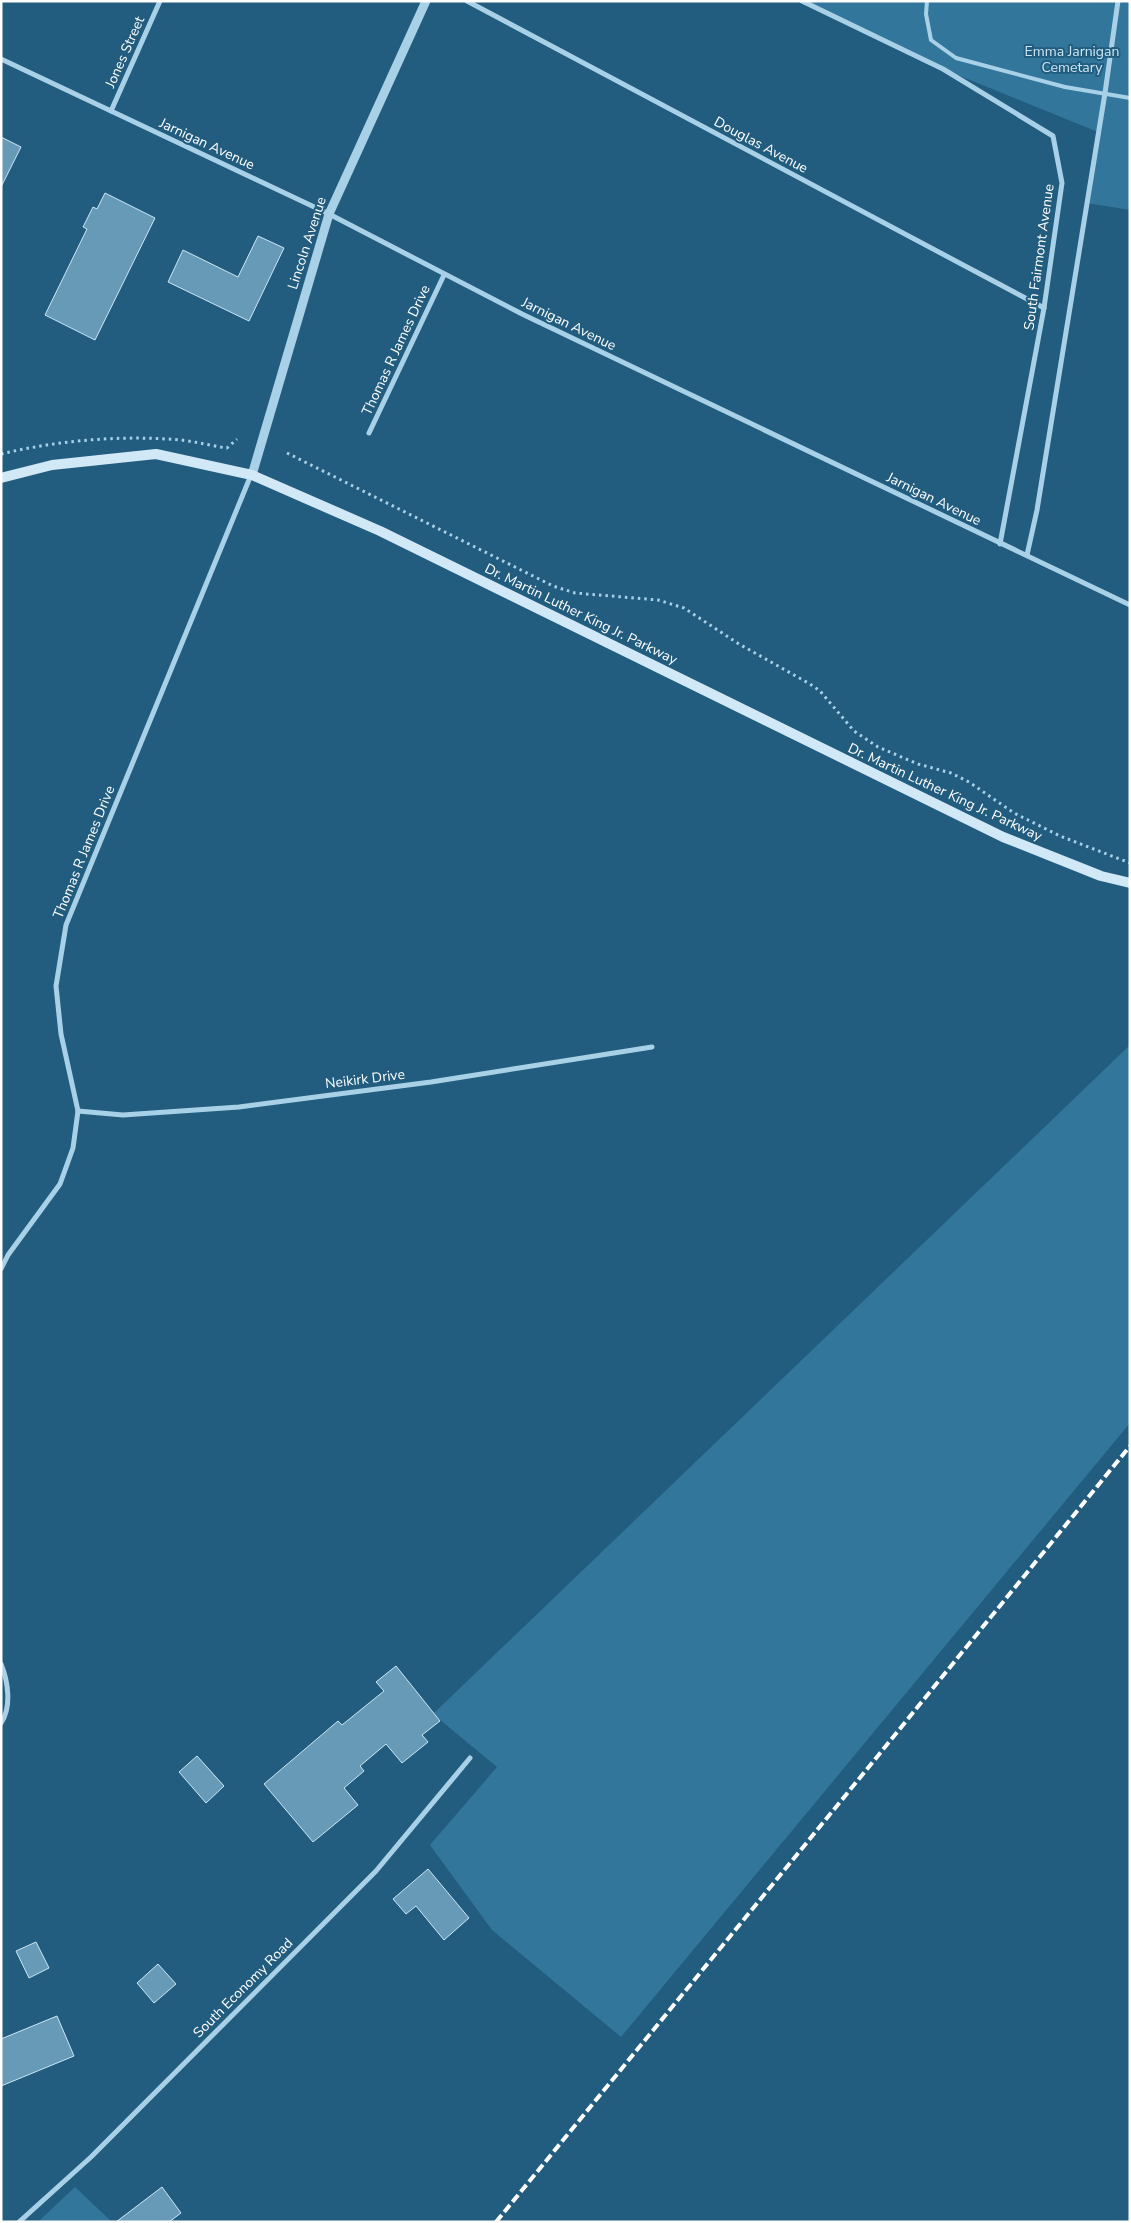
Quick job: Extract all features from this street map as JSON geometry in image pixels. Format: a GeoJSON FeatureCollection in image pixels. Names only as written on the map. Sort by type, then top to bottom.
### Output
{"type":"FeatureCollection","features":[{"type":"Feature","properties":{"kind":"main road","name":"Dr. Martin Luther King Jr. Parkway"},"geometry":{"type":"LineString","coordinates":[[1,478],[52,465],[156,454],[252,475],[380,531],[1003,837],[1100,876],[1130,883]]}},
{"type":"Feature","properties":{"kind":"street","name":"Jones Street"},"geometry":{"type":"LineString","coordinates":[[111,111],[160,1]]}},
{"type":"Feature","properties":{"kind":"street","name":"Lincoln Avenue"},"geometry":{"type":"LineString","coordinates":[[252,475],[329,214],[426,1]]}},
{"type":"Feature","properties":{"kind":"street","name":"Douglas Avenue"},"geometry":{"type":"LineString","coordinates":[[467,1],[1044,308]]}},
{"type":"Feature","properties":{"kind":"street","name":"South Fairmont Avenue"},"geometry":{"type":"LineString","coordinates":[[802,1],[943,69],[1052,136],[1062,182],[1044,308],[1000,544]]}},
{"type":"Feature","properties":{"kind":"street"},"geometry":{"type":"LineString","coordinates":[[1028,555],[1105,93],[1118,1]]}},
{"type":"Feature","properties":{"kind":"street","name":"Jarnigan Avenue"},"geometry":{"type":"LineString","coordinates":[[1,59],[329,214],[444,275],[1130,605]]}},
{"type":"Feature","properties":{"kind":"street","name":"Thomas R James Drive"},"geometry":{"type":"LineString","coordinates":[[369,433],[444,275]]}},
{"type":"Feature","properties":{"kind":"street","name":"Thomas R James Drive"},"geometry":{"type":"LineString","coordinates":[[1,1269],[8,1255],[60,1184],[73,1148],[78,1111],[61,1034],[56,986],[66,925],[252,475]]}},
{"type":"Feature","properties":{"kind":"street","name":"Neikirk Drive"},"geometry":{"type":"LineString","coordinates":[[78,1111],[123,1115],[238,1107],[431,1082],[652,1047]]}},
{"type":"Feature","properties":{"kind":"street"},"geometry":{"type":"LineString","coordinates":[[1,1664],[6,1677],[7,1714],[1,1723]]}},
{"type":"Feature","properties":{"kind":"street","name":"South Economy Road"},"geometry":{"type":"LineString","coordinates":[[19,2222],[91,2157],[376,1871],[470,1758]]}},
{"type":"Feature","properties":{"kind":"lane"},"geometry":{"type":"LineString","coordinates":[[927,1],[926,14],[931,40],[956,58],[1065,87],[1130,98]]}},
{"type":"Feature","properties":{"kind":"path"},"geometry":{"type":"LineString","coordinates":[[288,453],[553,586],[584,594],[658,600],[684,608],[739,644],[820,691],[854,731],[878,747],[918,764],[951,773],[969,782],[1014,813],[1060,836],[1130,863]]}},
{"type":"Feature","properties":{"kind":"green space","name":"Emma Jarnigan Cemetary"},"geometry":{"type":"Polygon","coordinates":[[[802,1],[1130,1],[1130,210],[1087,203],[1098,132],[943,69],[802,1]]]}},
{"type":"Feature","properties":{"kind":"green space"},"geometry":{"type":"Polygon","coordinates":[[[1130,1045],[1130,1423],[621,2037],[492,1930],[430,1845],[497,1767],[433,1714],[1130,1045]]]}},
{"type":"Feature","properties":{"kind":"green space"},"geometry":{"type":"Polygon","coordinates":[[[75,2187],[112,2222],[38,2222],[75,2187]]]}},
{"type":"Feature","properties":{"kind":"building"},"geometry":{"type":"Polygon","coordinates":[[[1,137],[21,147],[1,187],[1,137]]]}},
{"type":"Feature","properties":{"kind":"building"},"geometry":{"type":"Polygon","coordinates":[[[105,193],[155,218],[95,340],[45,315],[87,229],[83,227],[93,207],[97,209],[105,193]]]}},
{"type":"Feature","properties":{"kind":"building"},"geometry":{"type":"Polygon","coordinates":[[[258,236],[284,248],[249,321],[168,282],[183,250],[238,277],[258,236]]]}},
{"type":"Feature","properties":{"kind":"building"},"geometry":{"type":"Polygon","coordinates":[[[396,1666],[440,1721],[422,1735],[428,1742],[402,1763],[386,1744],[360,1766],[364,1771],[344,1788],[358,1805],[313,1842],[264,1784],[338,1721],[342,1725],[384,1691],[376,1682],[396,1666]]]}},
{"type":"Feature","properties":{"kind":"building"},"geometry":{"type":"Polygon","coordinates":[[[197,1756],[224,1786],[206,1803],[179,1772],[197,1756]]]}},
{"type":"Feature","properties":{"kind":"building"},"geometry":{"type":"Polygon","coordinates":[[[428,1869],[469,1918],[444,1940],[416,1906],[406,1914],[393,1899],[428,1869]]]}},
{"type":"Feature","properties":{"kind":"building"},"geometry":{"type":"Polygon","coordinates":[[[36,1942],[49,1968],[29,1978],[16,1951],[36,1942]]]}},
{"type":"Feature","properties":{"kind":"building"},"geometry":{"type":"Polygon","coordinates":[[[158,1964],[176,1984],[154,2003],[137,1983],[158,1964]]]}},
{"type":"Feature","properties":{"kind":"building"},"geometry":{"type":"Polygon","coordinates":[[[57,2016],[74,2056],[1,2086],[1,2039],[57,2016]]]}},
{"type":"Feature","properties":{"kind":"building"},"geometry":{"type":"Polygon","coordinates":[[[162,2187],[181,2213],[169,2222],[116,2222],[162,2187]]]}},
{"type":"Feature","properties":{"kind":"railway"},"geometry":{"type":"LineString","coordinates":[[496,2222],[1130,1446]]}}]}
